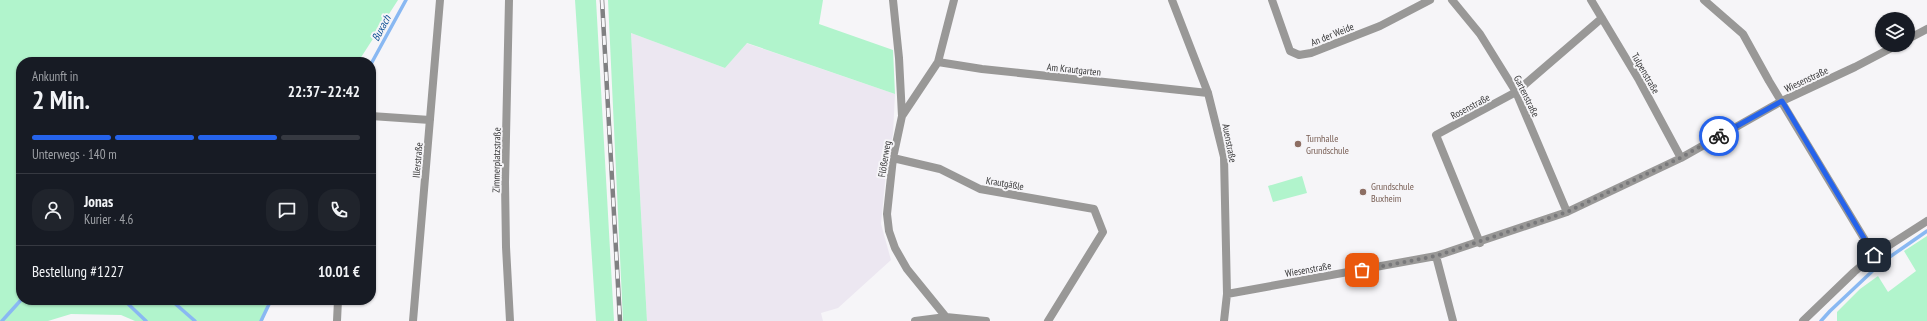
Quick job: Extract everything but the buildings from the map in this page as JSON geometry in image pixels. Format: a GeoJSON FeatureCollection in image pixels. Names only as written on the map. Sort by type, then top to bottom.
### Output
{"type":"FeatureCollection","features":[{"type":"Feature","properties":{"kind":"street","name":"Illerstraße"},"geometry":{"type":"LineString","coordinates":[[413,321],[440,0]]}},
{"type":"Feature","properties":{"kind":"street","name":"Zimmerplatzstraße"},"geometry":{"type":"LineString","coordinates":[[509,0],[505,182],[506,247],[510,321]]}},
{"type":"Feature","properties":{"kind":"street"},"geometry":{"type":"LineString","coordinates":[[893,0],[899,58],[902,116]]}},
{"type":"Feature","properties":{"kind":"street","name":"Flößerweg"},"geometry":{"type":"LineString","coordinates":[[946,317],[907,269],[895,248],[889,231],[887,214],[893,158],[902,116],[938,62],[954,0]]}},
{"type":"Feature","properties":{"kind":"street","name":"Auenstraße"},"geometry":{"type":"LineString","coordinates":[[1172,0],[1208,93],[1224,157],[1227,294],[1224,321]]}},
{"type":"Feature","properties":{"kind":"street","name":"An der Weide"},"geometry":{"type":"LineString","coordinates":[[1272,0],[1290,51],[1299,55],[1311,53],[1380,26],[1430,0]]}},
{"type":"Feature","properties":{"kind":"street","name":"Gartenstraße"},"geometry":{"type":"LineString","coordinates":[[1452,0],[1480,34],[1516,92],[1567,212]]}},
{"type":"Feature","properties":{"kind":"street","name":"Tulpenstraße"},"geometry":{"type":"LineString","coordinates":[[1591,0],[1639,80],[1680,158]]}},
{"type":"Feature","properties":{"kind":"street"},"geometry":{"type":"LineString","coordinates":[[1704,0],[1743,34],[1874,255]]}},
{"type":"Feature","properties":{"kind":"street","name":"Rosenstraße"},"geometry":{"type":"LineString","coordinates":[[1480,243],[1436,135],[1516,92],[1602,18]]}},
{"type":"Feature","properties":{"kind":"street"},"geometry":{"type":"LineString","coordinates":[[1915,35],[1927,29]]}},
{"type":"Feature","properties":{"kind":"street","name":"Wiesenstraße"},"geometry":{"type":"LineString","coordinates":[[1227,294],[1436,256],[1480,243],[1567,212],[1680,158],[1782,101],[1884,52]]}},
{"type":"Feature","properties":{"kind":"street","name":"Am Krautgarten"},"geometry":{"type":"LineString","coordinates":[[938,62],[982,69],[1208,93]]}},
{"type":"Feature","properties":{"kind":"street"},"geometry":{"type":"LineString","coordinates":[[376,116],[430,120]]}},
{"type":"Feature","properties":{"kind":"street","name":"Krautgäßle"},"geometry":{"type":"LineString","coordinates":[[893,158],[940,169],[980,189],[1094,209],[1103,232],[1048,321]]}},
{"type":"Feature","properties":{"kind":"street"},"geometry":{"type":"LineString","coordinates":[[1803,321],[1874,255],[1927,220]]}},
{"type":"Feature","properties":{"kind":"street"},"geometry":{"type":"LineString","coordinates":[[1436,256],[1453,321]]}},
{"type":"Feature","properties":{"kind":"street"},"geometry":{"type":"LineString","coordinates":[[337,321],[338,305]]}},
{"type":"Feature","properties":{"kind":"street"},"geometry":{"type":"LineString","coordinates":[[919,320],[946,317],[986,321]]}},
{"type":"Feature","properties":{"kind":"shaded area"},"geometry":{"type":"Polygon","coordinates":[[[631,33],[725,68],[746,43],[895,94],[893,134],[887,162],[881,224],[891,260],[838,308],[821,313],[823,321],[647,321],[631,33]]]}},
{"type":"Feature","properties":{"kind":"green space"},"geometry":{"type":"Polygon","coordinates":[[[0,0],[398,0],[361,57],[16,57],[16,305],[267,305],[263,321],[135,321],[121,315],[71,314],[48,321],[0,321],[0,0]]]}},
{"type":"Feature","properties":{"kind":"green space"},"geometry":{"type":"Polygon","coordinates":[[[575,0],[596,0],[614,321],[596,321],[575,0]]]}},
{"type":"Feature","properties":{"kind":"green space"},"geometry":{"type":"Polygon","coordinates":[[[608,0],[823,0],[819,24],[893,50],[895,94],[747,43],[725,68],[631,33],[647,321],[623,321],[608,0]]]}},
{"type":"Feature","properties":{"kind":"green space"},"geometry":{"type":"Polygon","coordinates":[[[1302,176],[1307,193],[1273,202],[1268,186],[1302,176]]]}},
{"type":"Feature","properties":{"kind":"green space"},"geometry":{"type":"Polygon","coordinates":[[[1927,236],[1927,321],[1837,321],[1837,312],[1860,289],[1878,276],[1888,292],[1916,271],[1904,251],[1927,236]]]}},
{"type":"Feature","properties":{"kind":"waterway","name":"Buxach"},"geometry":{"type":"LineString","coordinates":[[375,57],[406,0]]}},
{"type":"Feature","properties":{"kind":"waterway"},"geometry":{"type":"LineString","coordinates":[[1821,321],[1881,263],[1927,231]]}},
{"type":"Feature","properties":{"kind":"waterway","name":"Buxach"},"geometry":{"type":"LineString","coordinates":[[2,321],[16,305]]}},
{"type":"Feature","properties":{"kind":"waterway"},"geometry":{"type":"LineString","coordinates":[[129,305],[146,321]]}},
{"type":"Feature","properties":{"kind":"waterway","name":"Buxach"},"geometry":{"type":"LineString","coordinates":[[177,305],[195,321]]}},
{"type":"Feature","properties":{"kind":"waterway","name":"Buxach"},"geometry":{"type":"LineString","coordinates":[[261,321],[269,305]]}},
{"type":"Feature","properties":{"kind":"railway"},"geometry":{"type":"LineString","coordinates":[[602,0],[620,321]]}},
{"type":"Feature","properties":{"kind":"way so far"},"geometry":{"type":"LineString","coordinates":[[1362,270],[1436,256],[1480,243],[1567,212],[1680,158],[1719,136]]}},
{"type":"Feature","properties":{"kind":"place","name":"Turnhalle Grundschule"},"geometry":{"type":"Point","coordinates":[1298,144]}},
{"type":"Feature","properties":{"kind":"place","name":"Grundschule Buxheim"},"geometry":{"type":"Point","coordinates":[1363,192]}},
{"type":"Feature","properties":{"kind":"route"},"geometry":{"type":"LineString","coordinates":[[1719,136],[1782,101],[1874,255]]}}]}
